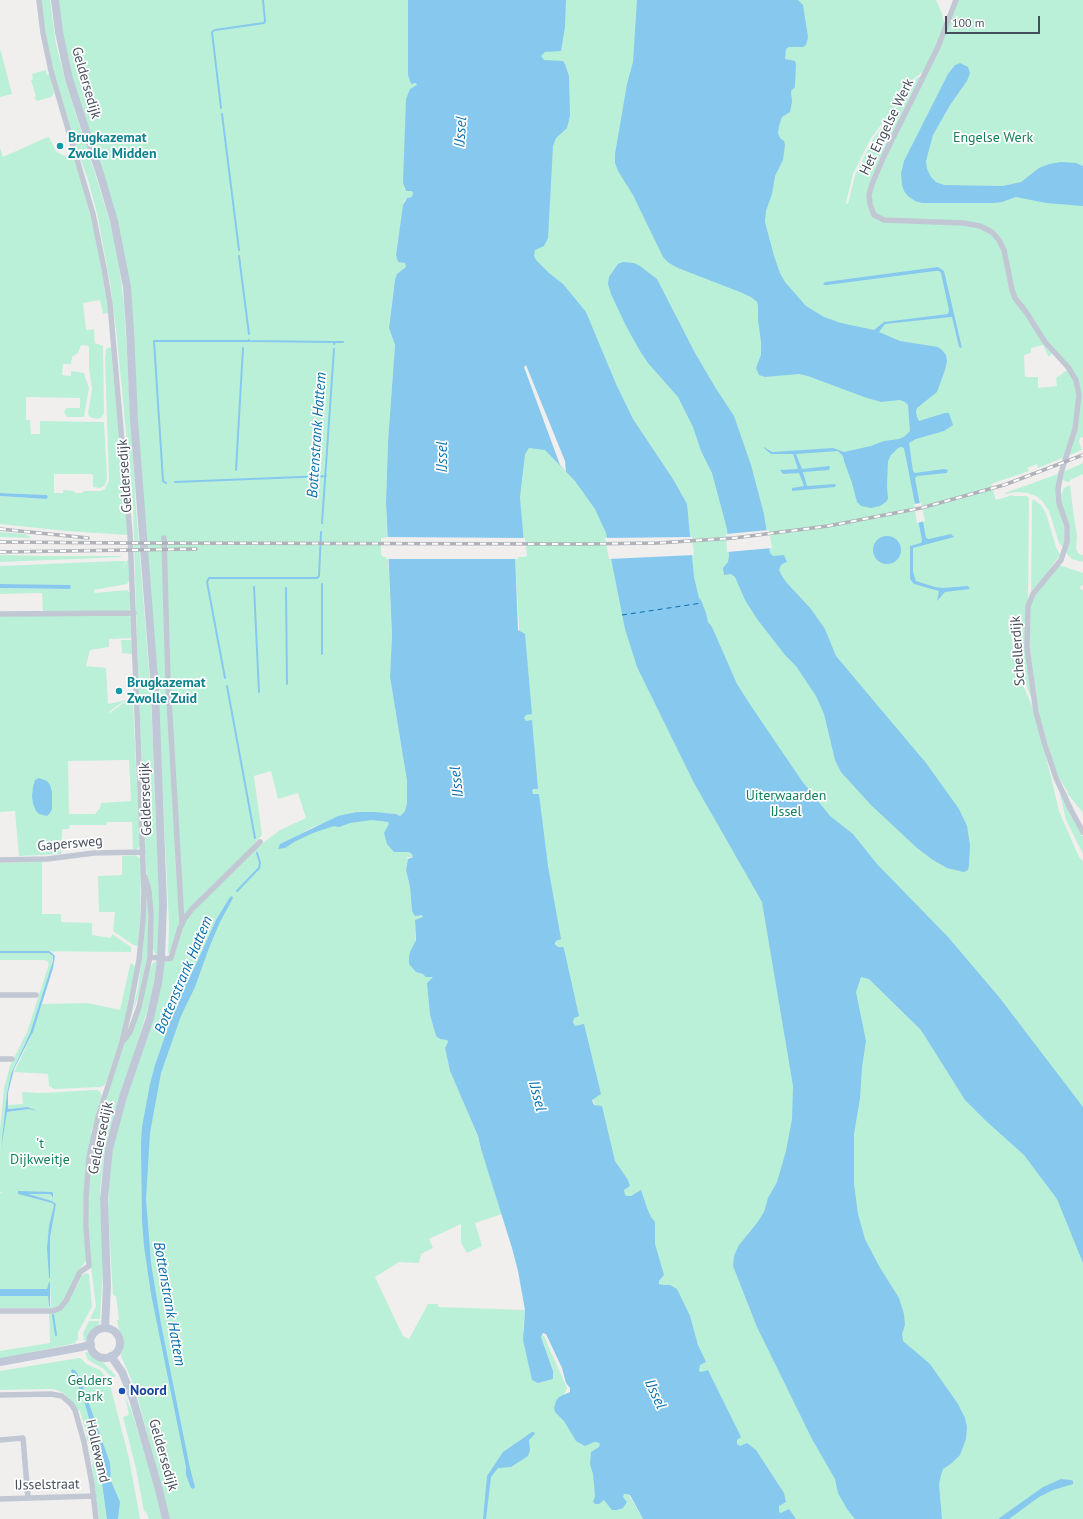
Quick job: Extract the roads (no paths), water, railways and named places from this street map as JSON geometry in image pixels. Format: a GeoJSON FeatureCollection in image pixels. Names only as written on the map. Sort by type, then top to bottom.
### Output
{"type":"FeatureCollection","features":[{"type":"Feature","properties":{"kind":"main road","name":"Geldersedijk"},"geometry":{"type":"LineString","coordinates":[[55,0],[59,32],[67,73],[114,221],[127,287],[134,419],[155,691],[163,904],[161,959],[158,983],[150,1018],[123,1097],[109,1149],[104,1199],[107,1274],[105,1328]]}},
{"type":"Feature","properties":{"kind":"main road"},"geometry":{"type":"LineString","coordinates":[[105,1328],[116,1332],[119,1336],[120,1342],[116,1353],[111,1356],[104,1357],[98,1355],[93,1350],[91,1338],[99,1329],[105,1328]]}},
{"type":"Feature","properties":{"kind":"main road"},"geometry":{"type":"LineString","coordinates":[[0,1362],[91,1344]]}},
{"type":"Feature","properties":{"kind":"main road","name":"Geldersedijk"},"geometry":{"type":"LineString","coordinates":[[111,1356],[122,1372],[133,1399],[166,1519]]}},
{"type":"Feature","properties":{"kind":"street","name":"Geldersedijk"},"geometry":{"type":"LineString","coordinates":[[0,1311],[53,1311],[60,1308],[66,1301],[80,1272],[89,1266],[86,1227],[86,1197],[89,1157],[98,1117],[122,1042],[130,1008],[139,960],[143,920],[144,874],[130,534],[108,289],[93,214],[51,71],[43,33],[39,0]]}},
{"type":"Feature","properties":{"kind":"street","name":"Het Engelse Werk"},"geometry":{"type":"LineString","coordinates":[[956,0],[938,47],[884,156],[872,184],[869,195],[870,204],[874,215],[884,220],[975,225],[986,228],[999,240],[1004,250],[1015,298],[1026,312],[1045,342],[1068,367],[1076,380],[1079,395],[1075,429],[1061,472]]}},
{"type":"Feature","properties":{"kind":"street","name":"Schellerdijk"},"geometry":{"type":"LineString","coordinates":[[1061,472],[1059,495],[1061,509],[1067,526],[1067,542],[1061,560],[1033,594],[1028,606],[1027,647],[1036,712],[1045,745],[1056,778],[1083,832]]}},
{"type":"Feature","properties":{"kind":"street","name":"Geldersedijk"},"geometry":{"type":"LineString","coordinates":[[164,538],[168,682],[182,924]]}},
{"type":"Feature","properties":{"kind":"street"},"geometry":{"type":"LineString","coordinates":[[0,614],[134,613]]}},
{"type":"Feature","properties":{"kind":"street","name":"Geldersedijk"},"geometry":{"type":"LineString","coordinates":[[161,959],[167,959],[172,956],[182,924],[192,909],[260,842]]}},
{"type":"Feature","properties":{"kind":"street","name":"Gapersweg"},"geometry":{"type":"LineString","coordinates":[[0,860],[48,859],[94,853],[143,852]]}},
{"type":"Feature","properties":{"kind":"street","name":"Geldersedijk"},"geometry":{"type":"LineString","coordinates":[[122,1042],[130,1032],[139,1007],[150,957],[151,914],[147,882],[144,874]]}},
{"type":"Feature","properties":{"kind":"street"},"geometry":{"type":"LineString","coordinates":[[150,957],[161,959]]}},
{"type":"Feature","properties":{"kind":"street"},"geometry":{"type":"LineString","coordinates":[[0,995],[36,996]]}},
{"type":"Feature","properties":{"kind":"street"},"geometry":{"type":"LineString","coordinates":[[0,1059],[12,1059]]}},
{"type":"Feature","properties":{"kind":"street","name":"Hollewand"},"geometry":{"type":"LineString","coordinates":[[0,1395],[60,1395],[68,1400],[75,1410],[84,1442],[94,1496],[96,1519]]}},
{"type":"Feature","properties":{"kind":"street"},"geometry":{"type":"LineString","coordinates":[[0,1440],[23,1438],[28,1498]]}},
{"type":"Feature","properties":{"kind":"street","name":"IJsselstraat"},"geometry":{"type":"LineString","coordinates":[[0,1499],[94,1496]]}},
{"type":"Feature","properties":{"kind":"water","name":"IJssel"},"geometry":{"type":"Polygon","coordinates":[[[408,0],[566,0],[565,27],[561,51],[545,52],[541,56],[544,60],[563,61],[565,64],[569,76],[570,116],[567,128],[556,138],[553,146],[548,238],[544,246],[535,250],[534,256],[549,273],[563,284],[586,312],[616,384],[633,419],[673,479],[687,504],[694,577],[699,598],[706,613],[708,622],[712,627],[737,684],[751,706],[802,781],[830,816],[853,834],[877,864],[948,937],[999,997],[1083,1107],[1083,1263],[1057,1199],[1024,1155],[965,1100],[921,1030],[869,979],[861,977],[856,992],[866,1041],[862,1067],[860,1098],[854,1134],[854,1184],[858,1214],[865,1239],[879,1266],[899,1298],[904,1314],[905,1325],[902,1334],[903,1341],[930,1364],[958,1404],[965,1418],[967,1427],[966,1439],[960,1455],[943,1469],[941,1475],[939,1484],[942,1519],[855,1519],[847,1509],[838,1493],[835,1479],[812,1439],[757,1327],[733,1266],[734,1256],[739,1245],[764,1212],[768,1198],[777,1182],[786,1151],[792,1119],[793,1086],[762,902],[694,783],[637,667],[625,629],[606,533],[595,509],[575,481],[545,450],[529,448],[525,454],[520,497],[525,555],[515,555],[518,630],[525,634],[532,714],[526,715],[524,718],[526,721],[532,720],[538,789],[533,789],[532,791],[533,794],[539,794],[548,866],[561,939],[556,941],[555,944],[558,947],[563,947],[564,949],[579,1016],[574,1018],[573,1022],[575,1026],[584,1024],[601,1094],[592,1100],[594,1105],[602,1106],[615,1161],[628,1180],[630,1186],[624,1190],[625,1195],[631,1196],[641,1190],[647,1208],[655,1222],[655,1244],[664,1275],[659,1281],[659,1284],[670,1285],[677,1289],[690,1316],[698,1345],[706,1362],[700,1365],[699,1371],[701,1372],[708,1370],[741,1437],[737,1440],[737,1444],[740,1446],[747,1443],[756,1450],[784,1493],[786,1502],[779,1506],[779,1512],[781,1513],[789,1509],[796,1519],[643,1519],[630,1495],[624,1494],[623,1497],[627,1502],[623,1508],[617,1510],[612,1510],[604,1500],[599,1504],[595,1504],[593,1502],[595,1496],[593,1474],[590,1464],[591,1452],[599,1447],[600,1444],[594,1442],[585,1446],[576,1441],[564,1421],[555,1412],[554,1408],[556,1401],[559,1397],[570,1392],[570,1388],[566,1383],[562,1368],[546,1334],[543,1333],[541,1337],[553,1371],[553,1379],[538,1383],[532,1380],[523,1340],[525,1310],[518,1271],[478,1136],[450,1071],[445,1048],[448,1042],[447,1040],[440,1039],[436,1036],[430,1015],[427,983],[433,977],[426,977],[423,974],[416,972],[409,964],[410,952],[416,940],[415,920],[423,917],[422,915],[415,916],[412,911],[410,887],[406,870],[408,859],[413,857],[412,854],[409,852],[394,852],[387,844],[384,833],[389,824],[388,822],[372,820],[350,823],[339,827],[334,826],[313,833],[285,848],[278,849],[280,844],[338,816],[357,812],[375,812],[396,814],[400,816],[405,811],[407,803],[407,781],[390,677],[392,635],[386,502],[388,441],[395,345],[389,328],[395,280],[397,274],[406,267],[405,263],[398,262],[396,255],[403,205],[407,198],[412,197],[413,193],[412,191],[406,191],[403,183],[406,99],[410,89],[417,85],[416,83],[411,84],[408,75],[408,0]]]}},
{"type":"Feature","properties":{"kind":"water"},"geometry":{"type":"Polygon","coordinates":[[[637,0],[798,0],[803,5],[808,37],[806,45],[803,47],[789,47],[786,49],[785,59],[795,61],[796,64],[795,87],[791,91],[792,102],[790,112],[782,117],[779,126],[778,133],[785,145],[783,160],[775,176],[772,194],[766,211],[765,222],[774,256],[785,282],[806,306],[824,317],[841,323],[874,330],[884,322],[948,314],[949,310],[941,273],[939,271],[935,271],[823,285],[825,282],[938,267],[944,271],[962,348],[959,347],[952,317],[885,324],[879,332],[900,341],[938,347],[946,355],[947,361],[945,370],[937,392],[917,408],[916,412],[919,421],[949,413],[953,425],[944,431],[916,439],[909,443],[913,471],[915,473],[944,469],[948,470],[947,473],[917,476],[915,478],[926,538],[929,539],[951,534],[954,537],[913,548],[913,572],[916,581],[935,587],[943,588],[968,586],[970,589],[945,592],[937,601],[939,591],[914,584],[910,579],[910,546],[921,543],[922,540],[904,448],[898,448],[891,455],[888,461],[888,499],[880,506],[871,508],[861,506],[857,502],[843,456],[838,451],[796,454],[802,469],[830,467],[829,470],[803,472],[807,486],[836,485],[835,487],[792,491],[792,488],[804,486],[799,473],[783,474],[780,470],[798,469],[793,454],[771,454],[764,448],[772,452],[833,448],[844,452],[871,446],[884,441],[899,439],[904,437],[910,431],[908,405],[900,400],[881,402],[799,374],[765,377],[759,375],[756,368],[761,355],[761,342],[757,302],[751,297],[740,292],[678,268],[669,263],[663,257],[633,195],[618,171],[615,163],[615,154],[627,84],[633,62],[637,0]]]}},
{"type":"Feature","properties":{"kind":"water"},"geometry":{"type":"Polygon","coordinates":[[[960,63],[968,67],[970,73],[967,81],[950,105],[933,135],[926,161],[927,169],[931,177],[936,182],[944,185],[1003,186],[1021,182],[1039,168],[1049,164],[1061,162],[1076,163],[1083,166],[1083,206],[1046,203],[1016,197],[994,203],[922,203],[915,201],[908,196],[902,185],[901,173],[904,161],[948,74],[955,65],[960,63]]]}},
{"type":"Feature","properties":{"kind":"water"},"geometry":{"type":"Polygon","coordinates":[[[623,262],[634,263],[640,266],[657,279],[695,353],[734,416],[751,465],[764,514],[770,553],[773,556],[784,555],[787,562],[782,564],[780,567],[779,570],[782,576],[811,609],[825,629],[836,656],[926,763],[959,809],[967,826],[970,845],[968,870],[964,872],[947,868],[917,848],[871,805],[841,772],[835,760],[824,714],[816,696],[796,666],[785,655],[757,619],[745,600],[735,577],[731,574],[724,575],[723,568],[728,562],[729,556],[727,529],[712,473],[701,451],[693,427],[678,397],[648,363],[640,351],[611,294],[608,284],[609,277],[618,264],[623,262]]]}},
{"type":"Feature","properties":{"kind":"water"},"geometry":{"type":"Polygon","coordinates":[[[0,493],[47,495],[48,497],[46,499],[0,496],[0,493]]]}},
{"type":"Feature","properties":{"kind":"water"},"geometry":{"type":"Polygon","coordinates":[[[887,536],[897,540],[901,550],[897,560],[887,564],[877,560],[873,550],[877,540],[887,536]]]}},
{"type":"Feature","properties":{"kind":"water"},"geometry":{"type":"Polygon","coordinates":[[[0,584],[70,585],[71,587],[70,589],[0,588],[0,584]]]}},
{"type":"Feature","properties":{"kind":"water"},"geometry":{"type":"Polygon","coordinates":[[[39,778],[47,781],[52,792],[52,809],[47,816],[39,814],[33,804],[33,787],[35,780],[39,778]]]}},
{"type":"Feature","properties":{"kind":"water"},"geometry":{"type":"Polygon","coordinates":[[[232,896],[233,898],[220,922],[195,987],[181,1016],[161,1073],[150,1133],[146,1199],[151,1263],[161,1324],[195,1487],[193,1489],[191,1488],[186,1475],[186,1467],[151,1294],[142,1221],[141,1142],[142,1127],[150,1084],[177,1002],[216,920],[232,896]]]}},
{"type":"Feature","properties":{"kind":"water"},"geometry":{"type":"Polygon","coordinates":[[[0,951],[49,951],[55,956],[53,968],[33,1032],[14,1069],[8,1093],[8,1109],[28,1107],[37,1111],[29,1109],[7,1112],[1,1149],[7,1093],[11,1074],[30,1033],[53,961],[53,956],[49,953],[0,953],[0,951]]]}},
{"type":"Feature","properties":{"kind":"water"},"geometry":{"type":"Polygon","coordinates":[[[18,1191],[53,1193],[53,1198],[50,1194],[28,1194],[52,1201],[56,1204],[50,1238],[50,1278],[47,1248],[49,1226],[54,1205],[52,1203],[18,1194],[18,1191]]]}},
{"type":"Feature","properties":{"kind":"water"},"geometry":{"type":"Polygon","coordinates":[[[49,1282],[50,1306],[48,1296],[0,1296],[0,1289],[47,1289],[49,1282]]]}},
{"type":"Feature","properties":{"kind":"water"},"geometry":{"type":"Polygon","coordinates":[[[72,1369],[76,1371],[81,1381],[110,1463],[111,1481],[120,1502],[118,1519],[107,1519],[97,1446],[83,1397],[71,1371],[72,1369]]]}},
{"type":"Feature","properties":{"kind":"water"},"geometry":{"type":"Polygon","coordinates":[[[532,1432],[535,1434],[529,1440],[530,1450],[528,1456],[511,1467],[498,1468],[491,1477],[486,1519],[483,1519],[487,1476],[503,1452],[532,1432]]]}},
{"type":"Feature","properties":{"kind":"water"},"geometry":{"type":"Polygon","coordinates":[[[1061,1479],[1071,1480],[1073,1481],[1073,1484],[1053,1490],[1039,1497],[1009,1519],[998,1519],[1043,1487],[1061,1479]]]}},
{"type":"Feature","properties":{"kind":"waterway","name":"Bottenstrank Hattem"},"geometry":{"type":"LineString","coordinates":[[221,108],[212,32],[215,30],[264,23],[263,0]]}},
{"type":"Feature","properties":{"kind":"waterway","name":"Bottenstrank Hattem"},"geometry":{"type":"LineString","coordinates":[[222,114],[239,250]]}},
{"type":"Feature","properties":{"kind":"waterway","name":"Bottenstrank Hattem"},"geometry":{"type":"LineString","coordinates":[[239,256],[249,334]]}},
{"type":"Feature","properties":{"kind":"waterway","name":"Bottenstrank Hattem"},"geometry":{"type":"LineString","coordinates":[[249,340],[335,342],[334,344]]}},
{"type":"Feature","properties":{"kind":"waterway"},"geometry":{"type":"LineString","coordinates":[[166,483],[163,481],[154,341],[249,341]]}},
{"type":"Feature","properties":{"kind":"waterway"},"geometry":{"type":"LineString","coordinates":[[335,342],[343,342]]}},
{"type":"Feature","properties":{"kind":"waterway"},"geometry":{"type":"LineString","coordinates":[[236,470],[243,348]]}},
{"type":"Feature","properties":{"kind":"waterway","name":"Bottenstrank Hattem"},"geometry":{"type":"LineString","coordinates":[[322,523],[334,349]]}},
{"type":"Feature","properties":{"kind":"waterway"},"geometry":{"type":"LineString","coordinates":[[175,482],[326,476]]}},
{"type":"Feature","properties":{"kind":"waterway","name":"Bottenstrank Hattem"},"geometry":{"type":"LineString","coordinates":[[225,678],[207,582],[209,578],[317,578],[319,576],[321,532]]}},
{"type":"Feature","properties":{"kind":"waterway"},"geometry":{"type":"LineString","coordinates":[[322,584],[322,654]]}},
{"type":"Feature","properties":{"kind":"waterway"},"geometry":{"type":"LineString","coordinates":[[254,587],[259,692]]}},
{"type":"Feature","properties":{"kind":"waterway"},"geometry":{"type":"LineString","coordinates":[[286,588],[287,684]]}},
{"type":"Feature","properties":{"kind":"waterway","name":"Bottenstrank Hattem"},"geometry":{"type":"LineString","coordinates":[[227,686],[255,838]]}},
{"type":"Feature","properties":{"kind":"waterway","name":"Bottenstrank Hattem"},"geometry":{"type":"LineString","coordinates":[[237,891],[259,868],[260,863],[257,853]]}},
{"type":"Feature","properties":{"kind":"waterway"},"geometry":{"type":"LineString","coordinates":[[53,1315],[56,1335]]}},
{"type":"Feature","properties":{"kind":"railway"},"geometry":{"type":"LineString","coordinates":[[0,542],[582,544],[658,543],[734,538],[828,526],[921,508],[1004,485],[1083,455]]}},
{"type":"Feature","properties":{"kind":"railway"},"geometry":{"type":"LineString","coordinates":[[0,529],[88,538]]}},
{"type":"Feature","properties":{"kind":"railway"},"geometry":{"type":"LineString","coordinates":[[0,552],[196,549]]}},
{"type":"Feature","properties":{"kind":"place","name":"Brugkazemat Zwolle Midden"},"geometry":{"type":"Point","coordinates":[60,146]}},
{"type":"Feature","properties":{"kind":"place","name":"Brugkazemat Zwolle Zuid"},"geometry":{"type":"Point","coordinates":[119,691]}},
{"type":"Feature","properties":{"kind":"place","name":"Noord"},"geometry":{"type":"Point","coordinates":[122,1391]}},
{"type":"Feature","properties":{"kind":"park label","name":"Engelse Werk"},"geometry":{"type":"Point","coordinates":[993,138]}},
{"type":"Feature","properties":{"kind":"park label","name":"Uiterwaarden IJssel"},"geometry":{"type":"Point","coordinates":[786,804]}},
{"type":"Feature","properties":{"kind":"park label","name":"'t Dijkweitje"},"geometry":{"type":"Point","coordinates":[40,1152]}},
{"type":"Feature","properties":{"kind":"park label","name":"Gelders Park"},"geometry":{"type":"Point","coordinates":[90,1390]}}]}
